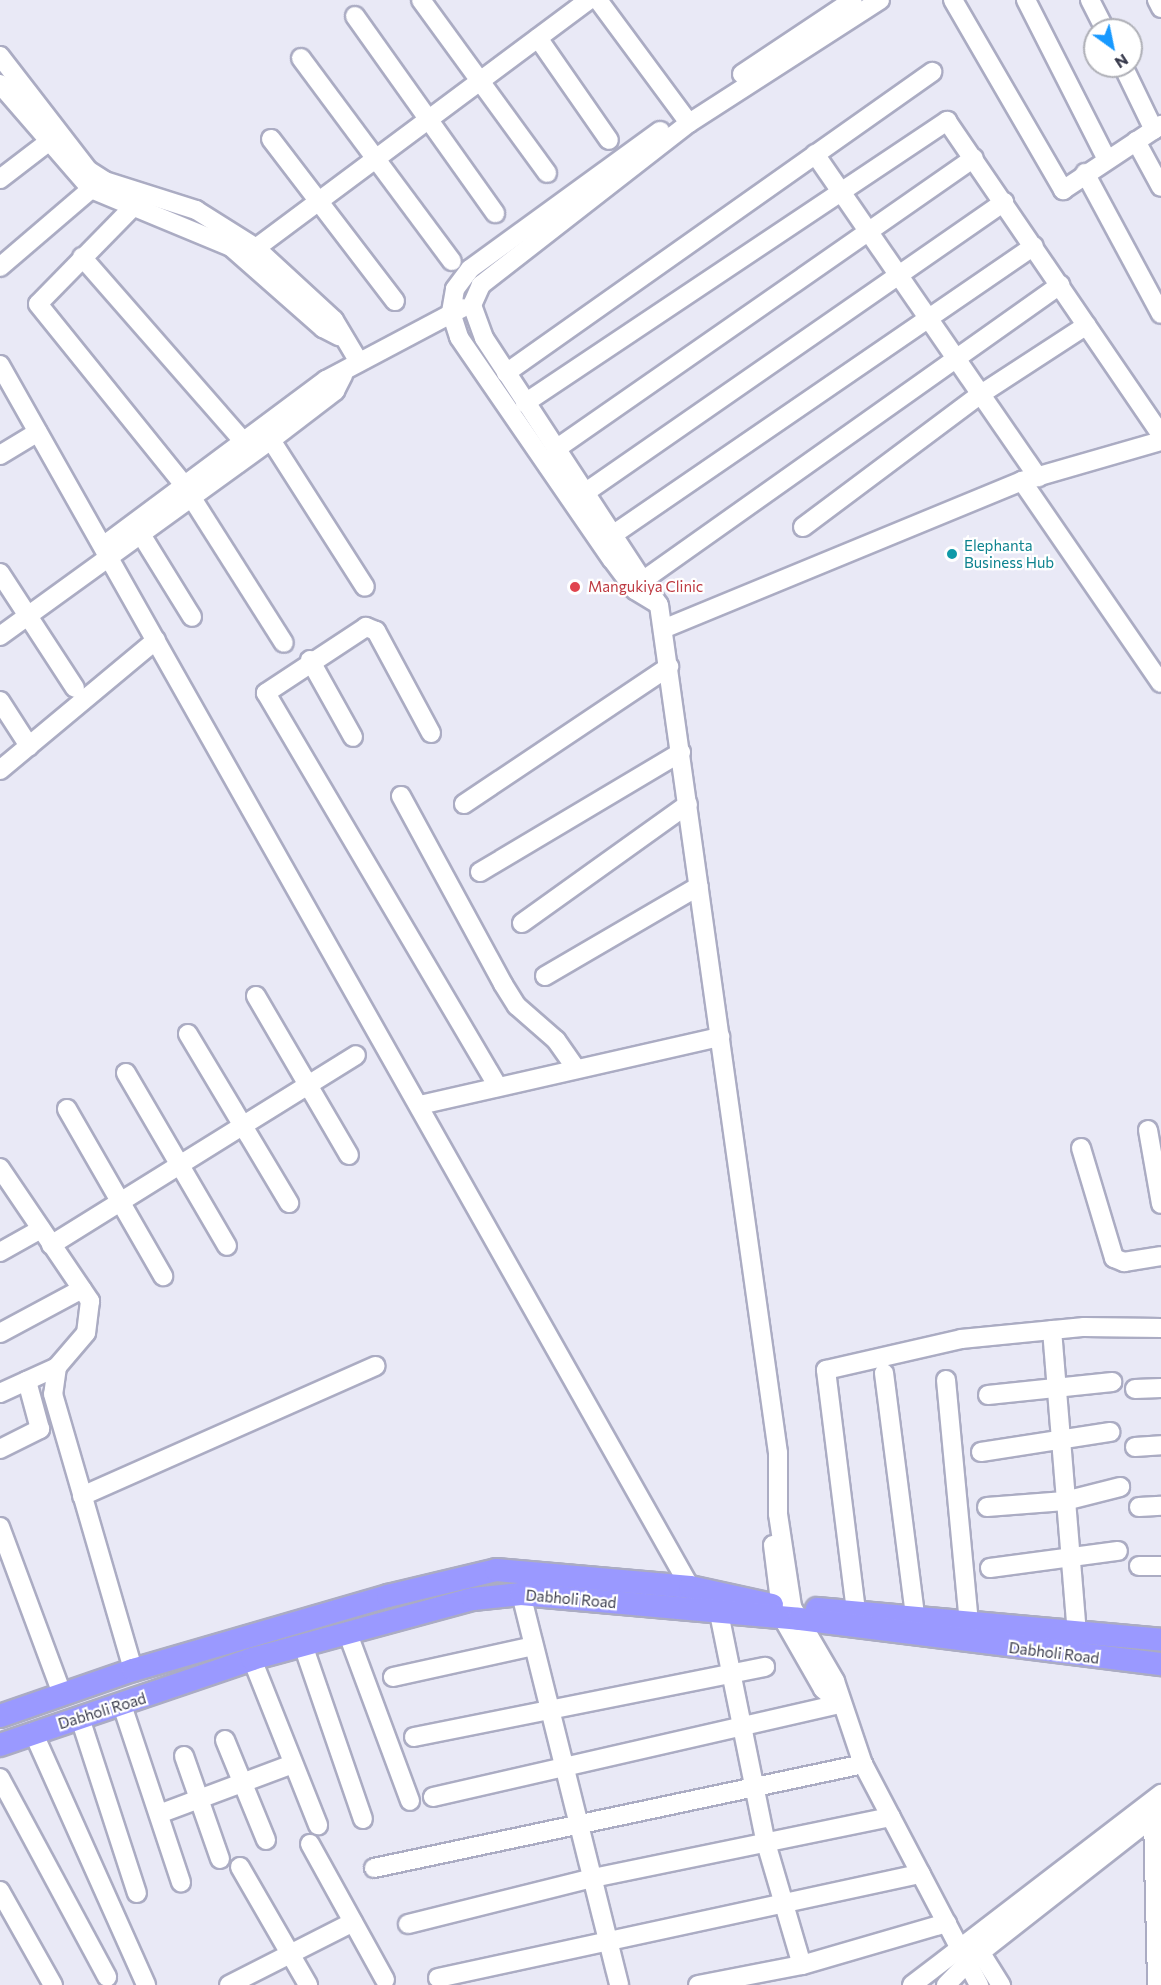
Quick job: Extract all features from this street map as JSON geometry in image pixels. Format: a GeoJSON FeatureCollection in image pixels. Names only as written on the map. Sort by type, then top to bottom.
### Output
{"type":"FeatureCollection","features":[{"type":"Feature","properties":{"kind":"main road","name":"Dabholi Road"},"geometry":{"type":"LineString","coordinates":[[0,1716],[133,1670],[388,1596],[496,1570],[690,1587],[788,1612],[1161,1664]]}},
{"type":"Feature","properties":{"kind":"main road","name":"Dabholi Road"},"geometry":{"type":"LineString","coordinates":[[0,1745],[252,1659],[473,1599],[521,1594],[719,1613],[856,1611],[1161,1640]]}},
{"type":"Feature","properties":{"kind":"street"},"geometry":{"type":"LineString","coordinates":[[421,0],[547,173]]}},
{"type":"Feature","properties":{"kind":"street"},"geometry":{"type":"LineString","coordinates":[[255,248],[589,0]]}},
{"type":"Feature","properties":{"kind":"street"},"geometry":{"type":"LineString","coordinates":[[598,0],[686,118]]}},
{"type":"Feature","properties":{"kind":"street"},"geometry":{"type":"LineString","coordinates":[[659,605],[635,590],[612,560],[459,336],[451,312],[454,289],[470,268],[853,0]]}},
{"type":"Feature","properties":{"kind":"street"},"geometry":{"type":"LineString","coordinates":[[107,553],[142,536],[187,490],[242,440],[326,380],[343,375],[359,362],[451,312],[472,305],[481,285],[686,118],[880,0]]}},
{"type":"Feature","properties":{"kind":"street"},"geometry":{"type":"LineString","coordinates":[[953,0],[1063,190],[1106,158],[1157,127],[1130,78]]}},
{"type":"Feature","properties":{"kind":"street"},"geometry":{"type":"LineString","coordinates":[[1026,0],[1106,158]]}},
{"type":"Feature","properties":{"kind":"street"},"geometry":{"type":"LineString","coordinates":[[1090,0],[1099,18]]}},
{"type":"Feature","properties":{"kind":"street"},"geometry":{"type":"LineString","coordinates":[[1157,0],[1161,8]]}},
{"type":"Feature","properties":{"kind":"street"},"geometry":{"type":"LineString","coordinates":[[355,16],[495,213]]}},
{"type":"Feature","properties":{"kind":"street"},"geometry":{"type":"LineString","coordinates":[[538,38],[609,140]]}},
{"type":"Feature","properties":{"kind":"street"},"geometry":{"type":"LineString","coordinates":[[0,56],[87,170],[105,181],[196,210],[255,248],[334,320],[339,336],[359,362]]}},
{"type":"Feature","properties":{"kind":"street"},"geometry":{"type":"LineString","coordinates":[[301,58],[452,261]]}},
{"type":"Feature","properties":{"kind":"street"},"geometry":{"type":"LineString","coordinates":[[506,373],[932,72]]}},
{"type":"Feature","properties":{"kind":"street"},"geometry":{"type":"LineString","coordinates":[[2,90],[47,143],[91,189],[132,208],[203,231],[231,247],[323,328],[339,336]]}},
{"type":"Feature","properties":{"kind":"street"},"geometry":{"type":"LineString","coordinates":[[525,403],[842,192],[938,123],[952,125],[1161,435]]}},
{"type":"Feature","properties":{"kind":"street"},"geometry":{"type":"LineString","coordinates":[[271,139],[395,301]]}},
{"type":"Feature","properties":{"kind":"street"},"geometry":{"type":"LineString","coordinates":[[1136,141],[1161,187]]}},
{"type":"Feature","properties":{"kind":"street"},"geometry":{"type":"LineString","coordinates":[[0,179],[47,143]]}},
{"type":"Feature","properties":{"kind":"street"},"geometry":{"type":"LineString","coordinates":[[815,154],[981,394],[1030,479],[1161,684]]}},
{"type":"Feature","properties":{"kind":"street"},"geometry":{"type":"LineString","coordinates":[[556,449],[974,158]]}},
{"type":"Feature","properties":{"kind":"street"},"geometry":{"type":"LineString","coordinates":[[1085,173],[1161,314]]}},
{"type":"Feature","properties":{"kind":"street"},"geometry":{"type":"LineString","coordinates":[[0,267],[91,189]]}},
{"type":"Feature","properties":{"kind":"street"},"geometry":{"type":"LineString","coordinates":[[586,492],[900,277],[1004,202]]}},
{"type":"Feature","properties":{"kind":"street"},"geometry":{"type":"LineString","coordinates":[[132,208],[38,304],[187,490],[284,643]]}},
{"type":"Feature","properties":{"kind":"street"},"geometry":{"type":"LineString","coordinates":[[614,534],[1034,246]]}},
{"type":"Feature","properties":{"kind":"street"},"geometry":{"type":"LineString","coordinates":[[82,257],[242,440]]}},
{"type":"Feature","properties":{"kind":"street"},"geometry":{"type":"LineString","coordinates":[[645,579],[1060,285]]}},
{"type":"Feature","properties":{"kind":"street"},"geometry":{"type":"LineString","coordinates":[[472,305],[506,373],[645,579],[659,605],[778,1454],[778,1514],[772,1534],[788,1612],[835,1681],[840,1704],[863,1764],[943,1915],[969,1950],[1001,1985]]}},
{"type":"Feature","properties":{"kind":"street"},"geometry":{"type":"LineString","coordinates":[[803,527],[981,394],[1087,325]]}},
{"type":"Feature","properties":{"kind":"street"},"geometry":{"type":"LineString","coordinates":[[0,364],[690,1587]]}},
{"type":"Feature","properties":{"kind":"street"},"geometry":{"type":"LineString","coordinates":[[0,636],[28,617],[187,490],[271,440],[335,391],[343,375]]}},
{"type":"Feature","properties":{"kind":"street"},"geometry":{"type":"LineString","coordinates":[[0,455],[38,432]]}},
{"type":"Feature","properties":{"kind":"street"},"geometry":{"type":"LineString","coordinates":[[271,440],[365,586]]}},
{"type":"Feature","properties":{"kind":"street"},"geometry":{"type":"LineString","coordinates":[[663,629],[1030,479],[1161,441]]}},
{"type":"Feature","properties":{"kind":"street"},"geometry":{"type":"LineString","coordinates":[[142,536],[192,617]]}},
{"type":"Feature","properties":{"kind":"street"},"geometry":{"type":"LineString","coordinates":[[0,573],[75,688]]}},
{"type":"Feature","properties":{"kind":"street"},"geometry":{"type":"LineString","coordinates":[[431,733],[376,631],[358,628],[270,686],[268,703],[498,1087]]}},
{"type":"Feature","properties":{"kind":"street"},"geometry":{"type":"LineString","coordinates":[[0,770],[156,640]]}},
{"type":"Feature","properties":{"kind":"street"},"geometry":{"type":"LineString","coordinates":[[310,660],[353,737]]}},
{"type":"Feature","properties":{"kind":"street"},"geometry":{"type":"LineString","coordinates":[[464,804],[669,667]]}},
{"type":"Feature","properties":{"kind":"street"},"geometry":{"type":"LineString","coordinates":[[0,701],[29,746]]}},
{"type":"Feature","properties":{"kind":"street"},"geometry":{"type":"LineString","coordinates":[[480,872],[681,753]]}},
{"type":"Feature","properties":{"kind":"street"},"geometry":{"type":"LineString","coordinates":[[401,796],[517,1006],[556,1040],[576,1070]]}},
{"type":"Feature","properties":{"kind":"street"},"geometry":{"type":"LineString","coordinates":[[522,923],[688,804]]}},
{"type":"Feature","properties":{"kind":"street"},"geometry":{"type":"LineString","coordinates":[[545,976],[699,886]]}},
{"type":"Feature","properties":{"kind":"street"},"geometry":{"type":"LineString","coordinates":[[256,996],[349,1155]]}},
{"type":"Feature","properties":{"kind":"street"},"geometry":{"type":"LineString","coordinates":[[188,1034],[289,1203]]}},
{"type":"Feature","properties":{"kind":"street"},"geometry":{"type":"LineString","coordinates":[[420,1105],[720,1036]]}},
{"type":"Feature","properties":{"kind":"street"},"geometry":{"type":"LineString","coordinates":[[51,1245],[356,1055]]}},
{"type":"Feature","properties":{"kind":"street"},"geometry":{"type":"LineString","coordinates":[[126,1073],[227,1246]]}},
{"type":"Feature","properties":{"kind":"street"},"geometry":{"type":"LineString","coordinates":[[67,1108],[163,1276]]}},
{"type":"Feature","properties":{"kind":"street"},"geometry":{"type":"LineString","coordinates":[[1148,1130],[1161,1204]]}},
{"type":"Feature","properties":{"kind":"street"},"geometry":{"type":"LineString","coordinates":[[1081,1148],[1114,1258],[1124,1262],[1161,1256]]}},
{"type":"Feature","properties":{"kind":"street"},"geometry":{"type":"LineString","coordinates":[[2,1175],[82,1289],[92,1318],[57,1367],[53,1394],[133,1670]]}},
{"type":"Feature","properties":{"kind":"street"},"geometry":{"type":"LineString","coordinates":[[0,1252],[41,1229]]}},
{"type":"Feature","properties":{"kind":"street"},"geometry":{"type":"LineString","coordinates":[[0,1333],[82,1289]]}},
{"type":"Feature","properties":{"kind":"street"},"geometry":{"type":"LineString","coordinates":[[856,1611],[826,1370],[962,1339],[1052,1330],[1161,1328]]}},
{"type":"Feature","properties":{"kind":"street"},"geometry":{"type":"LineString","coordinates":[[1052,1330],[1077,1632]]}},
{"type":"Feature","properties":{"kind":"street"},"geometry":{"type":"LineString","coordinates":[[82,1496],[375,1366]]}},
{"type":"Feature","properties":{"kind":"street"},"geometry":{"type":"LineString","coordinates":[[0,1393],[57,1367]]}},
{"type":"Feature","properties":{"kind":"street"},"geometry":{"type":"LineString","coordinates":[[884,1373],[915,1616]]}},
{"type":"Feature","properties":{"kind":"street"},"geometry":{"type":"LineString","coordinates":[[946,1380],[969,1622]]}},
{"type":"Feature","properties":{"kind":"street"},"geometry":{"type":"LineString","coordinates":[[0,1449],[40,1429],[27,1381]]}},
{"type":"Feature","properties":{"kind":"street"},"geometry":{"type":"LineString","coordinates":[[988,1395],[1112,1382]]}},
{"type":"Feature","properties":{"kind":"street"},"geometry":{"type":"LineString","coordinates":[[1135,1389],[1161,1388]]}},
{"type":"Feature","properties":{"kind":"street"},"geometry":{"type":"LineString","coordinates":[[981,1452],[1061,1442],[1110,1432]]}},
{"type":"Feature","properties":{"kind":"street"},"geometry":{"type":"LineString","coordinates":[[1135,1447],[1161,1445]]}},
{"type":"Feature","properties":{"kind":"street"},"geometry":{"type":"LineString","coordinates":[[987,1507],[1065,1500],[1120,1487]]}},
{"type":"Feature","properties":{"kind":"street"},"geometry":{"type":"LineString","coordinates":[[1139,1507],[1161,1506]]}},
{"type":"Feature","properties":{"kind":"street"},"geometry":{"type":"LineString","coordinates":[[0,1527],[62,1694]]}},
{"type":"Feature","properties":{"kind":"street"},"geometry":{"type":"LineString","coordinates":[[990,1568],[1118,1551]]}},
{"type":"Feature","properties":{"kind":"street"},"geometry":{"type":"LineString","coordinates":[[1139,1566],[1161,1566]]}},
{"type":"Feature","properties":{"kind":"street"},"geometry":{"type":"LineString","coordinates":[[521,1594],[619,1985]]}},
{"type":"Feature","properties":{"kind":"street"},"geometry":{"type":"LineString","coordinates":[[719,1613],[753,1788],[766,1843],[802,1965]]}},
{"type":"Feature","properties":{"kind":"street"},"geometry":{"type":"LineString","coordinates":[[348,1634],[410,1801]]}},
{"type":"Feature","properties":{"kind":"street"},"geometry":{"type":"LineString","coordinates":[[303,1645],[363,1819]]}},
{"type":"Feature","properties":{"kind":"street"},"geometry":{"type":"LineString","coordinates":[[393,1677],[534,1646]]}},
{"type":"Feature","properties":{"kind":"street"},"geometry":{"type":"LineString","coordinates":[[252,1659],[318,1825]]}},
{"type":"Feature","properties":{"kind":"street"},"geometry":{"type":"LineString","coordinates":[[414,1737],[765,1667]]}},
{"type":"Feature","properties":{"kind":"street"},"geometry":{"type":"LineString","coordinates":[[433,1797],[740,1729],[840,1704]]}},
{"type":"Feature","properties":{"kind":"street"},"geometry":{"type":"LineString","coordinates":[[122,1705],[181,1882]]}},
{"type":"Feature","properties":{"kind":"street"},"geometry":{"type":"LineString","coordinates":[[80,1718],[137,1893]]}},
{"type":"Feature","properties":{"kind":"street"},"geometry":{"type":"LineString","coordinates":[[33,1732],[146,1985]]}},
{"type":"Feature","properties":{"kind":"street"},"geometry":{"type":"LineString","coordinates":[[225,1740],[266,1840]]}},
{"type":"Feature","properties":{"kind":"street"},"geometry":{"type":"LineString","coordinates":[[184,1756],[220,1859]]}},
{"type":"Feature","properties":{"kind":"street"},"geometry":{"type":"LineString","coordinates":[[159,1814],[293,1764]]}},
{"type":"Feature","properties":{"kind":"street"},"geometry":{"type":"LineString","coordinates":[[374,1868],[863,1764]]}},
{"type":"Feature","properties":{"kind":"street"},"geometry":{"type":"LineString","coordinates":[[0,1778],[107,1977]]}},
{"type":"Feature","properties":{"kind":"street"},"geometry":{"type":"LineString","coordinates":[[946,1985],[969,1950],[1161,1794]]}},
{"type":"Feature","properties":{"kind":"street"},"geometry":{"type":"LineString","coordinates":[[912,1985],[969,1950],[1157,1815]]}},
{"type":"Feature","properties":{"kind":"street"},"geometry":{"type":"LineString","coordinates":[[1157,1815],[1157,1985]]}},
{"type":"Feature","properties":{"kind":"street"},"geometry":{"type":"LineString","coordinates":[[408,1924],[592,1878],[891,1817]]}},
{"type":"Feature","properties":{"kind":"street"},"geometry":{"type":"LineString","coordinates":[[310,1844],[386,1980]]}},
{"type":"Feature","properties":{"kind":"street"},"geometry":{"type":"LineString","coordinates":[[240,1868],[308,1985]]}},
{"type":"Feature","properties":{"kind":"street"},"geometry":{"type":"LineString","coordinates":[[438,1977],[921,1874]]}},
{"type":"Feature","properties":{"kind":"street"},"geometry":{"type":"LineString","coordinates":[[0,1891],[53,1985]]}},
{"type":"Feature","properties":{"kind":"street"},"geometry":{"type":"LineString","coordinates":[[698,1985],[802,1965],[943,1915]]}},
{"type":"Feature","properties":{"kind":"street"},"geometry":{"type":"LineString","coordinates":[[232,1984],[353,1922]]}},
{"type":"Feature","properties":{"kind":"street"},"geometry":{"type":"LineString","coordinates":[[969,1950],[979,1985]]}},
{"type":"Feature","properties":{"kind":"place","name":"Elephanta Business Hub"},"geometry":{"type":"Point","coordinates":[952,554]}},
{"type":"Feature","properties":{"kind":"place","name":"Mangukiya Clinic"},"geometry":{"type":"Point","coordinates":[575,587]}}]}
